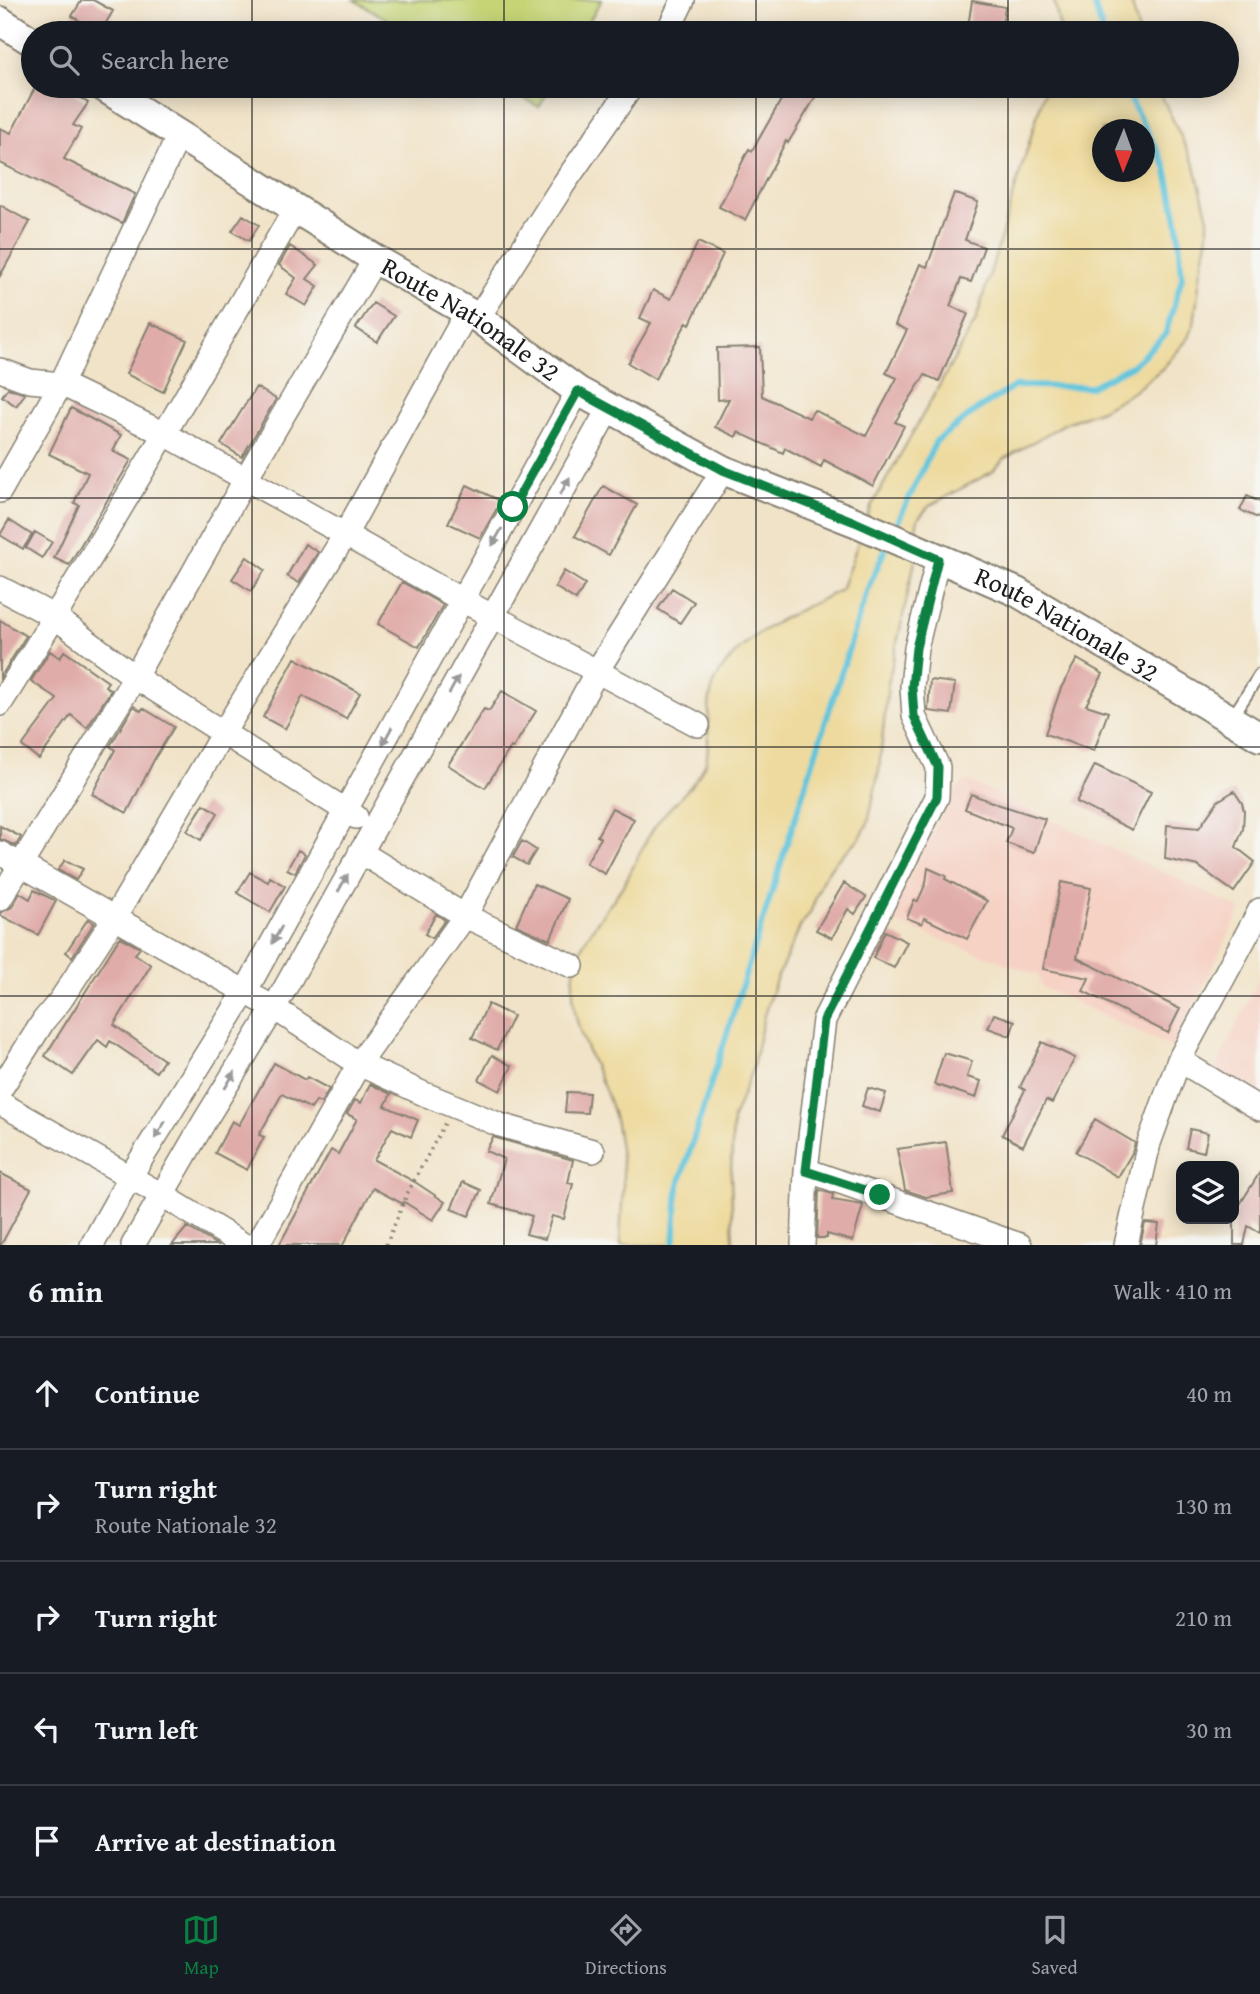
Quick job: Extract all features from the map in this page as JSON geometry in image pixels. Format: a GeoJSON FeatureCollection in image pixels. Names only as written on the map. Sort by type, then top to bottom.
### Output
{"type":"FeatureCollection","features":[{"type":"Feature","properties":{"kind":"street"},"geometry":{"type":"LineString","coordinates":[[673,21],[683,0]]}},
{"type":"Feature","properties":{"kind":"street"},"geometry":{"type":"LineString","coordinates":[[0,22],[21,35]]}},
{"type":"Feature","properties":{"kind":"street","name":"Route Nationale 32"},"geometry":{"type":"LineString","coordinates":[[121,98],[375,259],[472,315],[578,391],[723,470],[855,522],[1017,592],[1260,737]]}},
{"type":"Feature","properties":{"kind":"street"},"geometry":{"type":"LineString","coordinates":[[0,1090],[44,1020],[60,1001],[116,917],[223,733],[345,535],[472,315],[624,98]]}},
{"type":"Feature","properties":{"kind":"street"},"geometry":{"type":"LineString","coordinates":[[0,491],[61,384],[179,135]]}},
{"type":"Feature","properties":{"kind":"street"},"geometry":{"type":"LineString","coordinates":[[0,704],[165,434],[295,209]]}},
{"type":"Feature","properties":{"kind":"street"},"geometry":{"type":"LineString","coordinates":[[0,898],[135,677],[245,480],[375,259]]}},
{"type":"Feature","properties":{"kind":"street"},"geometry":{"type":"LineString","coordinates":[[0,370],[30,381],[61,384],[165,434],[462,600],[698,725]]}},
{"type":"Feature","properties":{"kind":"street"},"geometry":{"type":"LineString","coordinates":[[92,1245],[130,1177],[245,992],[578,391]]}},
{"type":"Feature","properties":{"kind":"street"},"geometry":{"type":"LineString","coordinates":[[133,1245],[274,1008],[609,408]]}},
{"type":"Feature","properties":{"kind":"street"},"geometry":{"type":"LineString","coordinates":[[257,1245],[359,1064],[465,916],[597,671],[723,470]]}},
{"type":"Feature","properties":{"kind":"street"},"geometry":{"type":"LineString","coordinates":[[803,1245],[806,1171],[824,1020],[937,797],[938,767],[914,716],[912,687],[925,554]]}},
{"type":"Feature","properties":{"kind":"street"},"geometry":{"type":"LineString","coordinates":[[0,587],[55,617],[135,677],[374,827]]}},
{"type":"Feature","properties":{"kind":"street"},"geometry":{"type":"LineString","coordinates":[[360,852],[465,916],[572,966]]}},
{"type":"Feature","properties":{"kind":"street"},"geometry":{"type":"LineString","coordinates":[[0,853],[274,1008],[359,1064],[500,1125],[593,1151]]}},
{"type":"Feature","properties":{"kind":"street"},"geometry":{"type":"LineString","coordinates":[[1126,1245],[1149,1143],[1179,1060],[1260,910]]}},
{"type":"Feature","properties":{"kind":"street"},"geometry":{"type":"LineString","coordinates":[[1179,1060],[1260,1110]]}},
{"type":"Feature","properties":{"kind":"street"},"geometry":{"type":"LineString","coordinates":[[0,1103],[244,1245]]}},
{"type":"Feature","properties":{"kind":"street"},"geometry":{"type":"LineString","coordinates":[[806,1171],[977,1237],[1020,1245]]}},
{"type":"Feature","properties":{"kind":"lane"},"geometry":{"type":"LineString","coordinates":[[1231,719],[1260,674]]}},
{"type":"Feature","properties":{"kind":"path"},"geometry":{"type":"LineString","coordinates":[[386,1245],[408,1192],[454,1106]]}},
{"type":"Feature","properties":{"kind":"shaded area"},"geometry":{"type":"Polygon","coordinates":[[[966,780],[1241,909],[1173,1048],[1042,987],[1038,975],[888,920],[955,791],[966,780]]]}},
{"type":"Feature","properties":{"kind":"shaded area"},"geometry":{"type":"Polygon","coordinates":[[[1260,977],[1260,1100],[1214,1072],[1260,977]]]}},
{"type":"Feature","properties":{"kind":"green space"},"geometry":{"type":"Polygon","coordinates":[[[354,0],[602,0],[589,21],[390,21],[354,0]]]}},
{"type":"Feature","properties":{"kind":"green space"},"geometry":{"type":"Polygon","coordinates":[[[523,98],[544,98],[539,107],[523,98]]]}},
{"type":"Feature","properties":{"kind":"sand"},"geometry":{"type":"Polygon","coordinates":[[[1054,0],[1131,0],[1136,21],[1058,21],[1054,0]]]}},
{"type":"Feature","properties":{"kind":"sand"},"geometry":{"type":"Polygon","coordinates":[[[1042,98],[1163,98],[1195,166],[1208,218],[1208,235],[1194,324],[1187,340],[1163,368],[1133,392],[1101,410],[1066,423],[1004,459],[992,472],[929,506],[918,519],[912,548],[915,561],[888,684],[879,770],[868,823],[860,838],[834,863],[823,879],[810,913],[800,927],[776,980],[764,1015],[753,1067],[733,1119],[733,1245],[621,1245],[623,1170],[611,1106],[577,1022],[573,983],[579,953],[593,927],[628,877],[653,828],[695,780],[705,764],[710,699],[715,682],[726,664],[765,629],[841,590],[871,507],[976,320],[1042,98]]]}},
{"type":"Feature","properties":{"kind":"building"},"geometry":{"type":"Polygon","coordinates":[[[82,0],[93,0],[113,11],[107,21],[80,21],[72,16],[82,0]]]}},
{"type":"Feature","properties":{"kind":"building"},"geometry":{"type":"Polygon","coordinates":[[[972,1],[1005,7],[1003,21],[969,21],[972,1]]]}},
{"type":"Feature","properties":{"kind":"building"},"geometry":{"type":"Polygon","coordinates":[[[30,98],[81,98],[88,103],[73,125],[81,129],[64,159],[135,194],[122,223],[0,163],[0,128],[11,133],[30,98]]]}},
{"type":"Feature","properties":{"kind":"building"},"geometry":{"type":"Polygon","coordinates":[[[782,98],[815,98],[788,143],[786,141],[745,220],[719,207],[749,149],[752,151],[782,98]]]}},
{"type":"Feature","properties":{"kind":"building"},"geometry":{"type":"Polygon","coordinates":[[[954,193],[978,202],[965,240],[984,247],[971,282],[961,279],[950,306],[968,314],[939,381],[925,375],[895,422],[904,426],[873,486],[824,460],[821,467],[785,448],[783,453],[738,432],[736,437],[715,427],[729,399],[718,400],[717,348],[760,347],[762,396],[809,418],[814,410],[866,436],[897,378],[886,373],[907,330],[895,325],[920,264],[927,267],[954,193]]]}},
{"type":"Feature","properties":{"kind":"building"},"geometry":{"type":"Polygon","coordinates":[[[0,205],[30,222],[0,276],[0,205]]]}},
{"type":"Feature","properties":{"kind":"building"},"geometry":{"type":"Polygon","coordinates":[[[243,215],[259,225],[249,241],[232,231],[243,215]]]}},
{"type":"Feature","properties":{"kind":"building"},"geometry":{"type":"Polygon","coordinates":[[[698,242],[723,254],[690,324],[687,322],[655,379],[628,363],[651,323],[640,318],[653,290],[671,299],[698,242]]]}},
{"type":"Feature","properties":{"kind":"building"},"geometry":{"type":"Polygon","coordinates":[[[290,246],[318,265],[307,279],[318,286],[306,306],[286,294],[296,278],[279,265],[290,246]]]}},
{"type":"Feature","properties":{"kind":"building"},"geometry":{"type":"Polygon","coordinates":[[[373,303],[394,316],[377,342],[356,328],[373,303]]]}},
{"type":"Feature","properties":{"kind":"building"},"geometry":{"type":"Polygon","coordinates":[[[150,323],[187,340],[163,392],[126,374],[150,323]]]}},
{"type":"Feature","properties":{"kind":"building"},"geometry":{"type":"Polygon","coordinates":[[[256,387],[276,399],[242,457],[221,444],[256,387]]]}},
{"type":"Feature","properties":{"kind":"building"},"geometry":{"type":"Polygon","coordinates":[[[8,388],[25,394],[16,406],[2,396],[8,388]]]}},
{"type":"Feature","properties":{"kind":"building"},"geometry":{"type":"Polygon","coordinates":[[[71,408],[121,435],[113,451],[131,460],[69,565],[54,558],[79,505],[74,503],[88,473],[49,454],[71,408]]]}},
{"type":"Feature","properties":{"kind":"building"},"geometry":{"type":"Polygon","coordinates":[[[467,485],[501,501],[480,538],[448,523],[467,485]]]}},
{"type":"Feature","properties":{"kind":"building"},"geometry":{"type":"Polygon","coordinates":[[[603,486],[637,505],[609,555],[575,536],[603,486]]]}},
{"type":"Feature","properties":{"kind":"building"},"geometry":{"type":"Polygon","coordinates":[[[1247,496],[1260,502],[1260,519],[1240,510],[1247,496]]]}},
{"type":"Feature","properties":{"kind":"building"},"geometry":{"type":"Polygon","coordinates":[[[9,520],[32,535],[23,549],[0,535],[9,520]]]}},
{"type":"Feature","properties":{"kind":"building"},"geometry":{"type":"Polygon","coordinates":[[[35,532],[52,542],[42,558],[26,548],[35,532]]]}},
{"type":"Feature","properties":{"kind":"building"},"geometry":{"type":"Polygon","coordinates":[[[305,544],[318,552],[299,583],[287,576],[305,544]]]}},
{"type":"Feature","properties":{"kind":"building"},"geometry":{"type":"Polygon","coordinates":[[[247,557],[265,570],[251,591],[232,579],[247,557]]]}},
{"type":"Feature","properties":{"kind":"building"},"geometry":{"type":"Polygon","coordinates":[[[564,571],[585,584],[576,600],[555,587],[564,571]]]}},
{"type":"Feature","properties":{"kind":"building"},"geometry":{"type":"Polygon","coordinates":[[[402,582],[443,605],[419,647],[378,624],[402,582]]]}},
{"type":"Feature","properties":{"kind":"building"},"geometry":{"type":"Polygon","coordinates":[[[672,588],[694,602],[680,623],[658,609],[672,588]]]}},
{"type":"Feature","properties":{"kind":"building"},"geometry":{"type":"Polygon","coordinates":[[[0,620],[26,636],[0,678],[0,620]]]}},
{"type":"Feature","properties":{"kind":"building"},"geometry":{"type":"Polygon","coordinates":[[[50,651],[60,658],[64,651],[108,682],[105,686],[111,690],[87,728],[71,715],[39,759],[22,746],[57,699],[31,681],[50,651]]]}},
{"type":"Feature","properties":{"kind":"building"},"geometry":{"type":"Polygon","coordinates":[[[295,658],[360,693],[346,719],[303,696],[285,729],[263,717],[295,658]]]}},
{"type":"Feature","properties":{"kind":"building"},"geometry":{"type":"Polygon","coordinates":[[[1077,659],[1103,674],[1086,705],[1108,712],[1094,751],[1045,734],[1061,688],[1077,659]]]}},
{"type":"Feature","properties":{"kind":"building"},"geometry":{"type":"Polygon","coordinates":[[[930,680],[955,683],[951,714],[928,711],[930,680]]]}},
{"type":"Feature","properties":{"kind":"building"},"geometry":{"type":"Polygon","coordinates":[[[502,691],[536,711],[485,788],[448,765],[484,709],[489,711],[502,691]]]}},
{"type":"Feature","properties":{"kind":"building"},"geometry":{"type":"Polygon","coordinates":[[[134,706],[141,711],[143,708],[174,727],[127,813],[92,794],[115,750],[110,746],[134,706]]]}},
{"type":"Feature","properties":{"kind":"building"},"geometry":{"type":"Polygon","coordinates":[[[1095,765],[1151,792],[1132,830],[1076,802],[1095,765]]]}},
{"type":"Feature","properties":{"kind":"building"},"geometry":{"type":"Polygon","coordinates":[[[1234,791],[1244,811],[1243,829],[1236,847],[1255,862],[1234,892],[1198,866],[1165,859],[1167,825],[1199,828],[1218,801],[1234,791]]]}},
{"type":"Feature","properties":{"kind":"building"},"geometry":{"type":"Polygon","coordinates":[[[971,794],[1045,819],[1034,853],[1006,843],[1012,828],[965,809],[971,794]]]}},
{"type":"Feature","properties":{"kind":"building"},"geometry":{"type":"Polygon","coordinates":[[[204,804],[218,813],[201,840],[187,831],[204,804]]]}},
{"type":"Feature","properties":{"kind":"building"},"geometry":{"type":"Polygon","coordinates":[[[612,808],[634,819],[605,874],[586,863],[601,838],[597,836],[612,808]]]}},
{"type":"Feature","properties":{"kind":"building"},"geometry":{"type":"Polygon","coordinates":[[[0,826],[21,837],[16,846],[0,839],[0,826]]]}},
{"type":"Feature","properties":{"kind":"building"},"geometry":{"type":"Polygon","coordinates":[[[522,841],[536,850],[527,865],[513,857],[522,841]]]}},
{"type":"Feature","properties":{"kind":"building"},"geometry":{"type":"Polygon","coordinates":[[[298,850],[305,854],[295,873],[287,869],[298,850]]]}},
{"type":"Feature","properties":{"kind":"building"},"geometry":{"type":"Polygon","coordinates":[[[65,860],[83,869],[76,880],[58,870],[65,860]]]}},
{"type":"Feature","properties":{"kind":"building"},"geometry":{"type":"Polygon","coordinates":[[[928,868],[987,901],[967,939],[924,918],[922,924],[907,918],[914,900],[918,901],[926,883],[928,868]]]}},
{"type":"Feature","properties":{"kind":"building"},"geometry":{"type":"Polygon","coordinates":[[[250,872],[268,882],[270,877],[285,886],[270,912],[237,893],[250,872]]]}},
{"type":"Feature","properties":{"kind":"building"},"geometry":{"type":"Polygon","coordinates":[[[1061,882],[1091,888],[1077,958],[1180,1009],[1168,1033],[1083,991],[1089,978],[1043,969],[1061,882]]]}},
{"type":"Feature","properties":{"kind":"building"},"geometry":{"type":"Polygon","coordinates":[[[844,883],[866,897],[855,914],[848,909],[832,938],[816,930],[844,883]]]}},
{"type":"Feature","properties":{"kind":"building"},"geometry":{"type":"Polygon","coordinates":[[[534,884],[568,899],[550,940],[516,925],[534,884]]]}},
{"type":"Feature","properties":{"kind":"building"},"geometry":{"type":"Polygon","coordinates":[[[34,890],[56,901],[38,935],[0,915],[12,907],[20,893],[30,899],[34,890]]]}},
{"type":"Feature","properties":{"kind":"building"},"geometry":{"type":"Polygon","coordinates":[[[436,914],[445,920],[432,938],[425,934],[436,914]]]}},
{"type":"Feature","properties":{"kind":"building"},"geometry":{"type":"Polygon","coordinates":[[[88,919],[94,923],[72,957],[66,952],[88,919]]]}},
{"type":"Feature","properties":{"kind":"building"},"geometry":{"type":"Polygon","coordinates":[[[885,931],[907,942],[894,968],[873,958],[885,931]]]}},
{"type":"Feature","properties":{"kind":"building"},"geometry":{"type":"Polygon","coordinates":[[[120,937],[140,948],[135,954],[151,965],[114,1025],[164,1060],[156,1072],[110,1041],[107,1047],[98,1040],[73,1075],[45,1056],[120,937]]]}},
{"type":"Feature","properties":{"kind":"building"},"geometry":{"type":"Polygon","coordinates":[[[488,1004],[513,1016],[497,1050],[472,1038],[488,1004]]]}},
{"type":"Feature","properties":{"kind":"building"},"geometry":{"type":"Polygon","coordinates":[[[994,1014],[1015,1021],[1010,1036],[988,1028],[994,1014]]]}},
{"type":"Feature","properties":{"kind":"building"},"geometry":{"type":"Polygon","coordinates":[[[1042,1042],[1075,1058],[1052,1103],[1046,1100],[1023,1146],[1002,1135],[1025,1090],[1020,1087],[1042,1042]]]}},
{"type":"Feature","properties":{"kind":"building"},"geometry":{"type":"Polygon","coordinates":[[[944,1053],[972,1061],[967,1077],[981,1081],[976,1098],[934,1084],[944,1053]]]}},
{"type":"Feature","properties":{"kind":"building"},"geometry":{"type":"Polygon","coordinates":[[[492,1055],[512,1066],[500,1091],[479,1080],[492,1055]]]}},
{"type":"Feature","properties":{"kind":"building"},"geometry":{"type":"Polygon","coordinates":[[[274,1063],[305,1080],[307,1077],[329,1089],[321,1103],[316,1101],[311,1109],[282,1094],[259,1135],[264,1137],[247,1170],[215,1153],[232,1121],[239,1125],[274,1063]]]}},
{"type":"Feature","properties":{"kind":"building"},"geometry":{"type":"Polygon","coordinates":[[[370,1084],[391,1094],[385,1106],[418,1120],[411,1137],[392,1128],[374,1160],[445,1202],[433,1220],[404,1202],[403,1204],[373,1188],[343,1245],[279,1245],[331,1150],[338,1154],[357,1119],[347,1114],[355,1100],[361,1103],[370,1084]]]}},
{"type":"Feature","properties":{"kind":"building"},"geometry":{"type":"Polygon","coordinates":[[[868,1088],[886,1093],[880,1112],[862,1106],[868,1088]]]}},
{"type":"Feature","properties":{"kind":"building"},"geometry":{"type":"Polygon","coordinates":[[[567,1092],[589,1093],[587,1113],[565,1112],[567,1092]]]}},
{"type":"Feature","properties":{"kind":"building"},"geometry":{"type":"Polygon","coordinates":[[[1095,1119],[1135,1143],[1118,1177],[1076,1152],[1095,1119]]]}},
{"type":"Feature","properties":{"kind":"building"},"geometry":{"type":"Polygon","coordinates":[[[1190,1129],[1208,1133],[1204,1152],[1186,1148],[1190,1129]]]}},
{"type":"Feature","properties":{"kind":"building"},"geometry":{"type":"Polygon","coordinates":[[[493,1137],[573,1160],[568,1183],[573,1184],[564,1219],[552,1216],[545,1239],[526,1234],[532,1216],[491,1204],[504,1159],[486,1151],[493,1137]]]}},
{"type":"Feature","properties":{"kind":"building"},"geometry":{"type":"Polygon","coordinates":[[[946,1142],[953,1193],[926,1197],[905,1190],[897,1149],[946,1142]]]}},
{"type":"Feature","properties":{"kind":"building"},"geometry":{"type":"Polygon","coordinates":[[[1260,1172],[1260,1233],[1248,1226],[1244,1245],[1234,1245],[1234,1224],[1239,1224],[1239,1206],[1260,1172]]]}},
{"type":"Feature","properties":{"kind":"building"},"geometry":{"type":"Polygon","coordinates":[[[0,1173],[31,1189],[1,1245],[0,1245],[0,1173]]]}},
{"type":"Feature","properties":{"kind":"building"},"geometry":{"type":"Polygon","coordinates":[[[463,1182],[481,1190],[469,1216],[451,1209],[463,1182]]]}},
{"type":"Feature","properties":{"kind":"building"},"geometry":{"type":"Polygon","coordinates":[[[819,1190],[833,1194],[832,1200],[863,1205],[853,1241],[827,1234],[827,1238],[817,1238],[819,1190]]]}},
{"type":"Feature","properties":{"kind":"building"},"geometry":{"type":"Polygon","coordinates":[[[1145,1223],[1159,1224],[1156,1245],[1140,1245],[1145,1223]]]}},
{"type":"Feature","properties":{"kind":"building"},"geometry":{"type":"Polygon","coordinates":[[[187,1227],[217,1245],[172,1245],[187,1227]]]}},
{"type":"Feature","properties":{"kind":"waterway"},"geometry":{"type":"LineString","coordinates":[[1093,0],[1099,21]]}},
{"type":"Feature","properties":{"kind":"waterway"},"geometry":{"type":"LineString","coordinates":[[894,530],[936,441],[981,407],[1015,386],[1090,387],[1133,365],[1165,335],[1182,278],[1178,225],[1166,167],[1129,98]]}},
{"type":"Feature","properties":{"kind":"waterway"},"geometry":{"type":"LineString","coordinates":[[674,1245],[678,1188],[868,588],[888,543]]}},
{"type":"Feature","properties":{"kind":"route"},"geometry":{"type":"LineString","coordinates":[[513,507],[578,391],[723,470],[855,522],[938,559],[916,648],[912,687],[914,716],[938,767],[937,797],[824,1020],[806,1171],[880,1195]]}}]}
